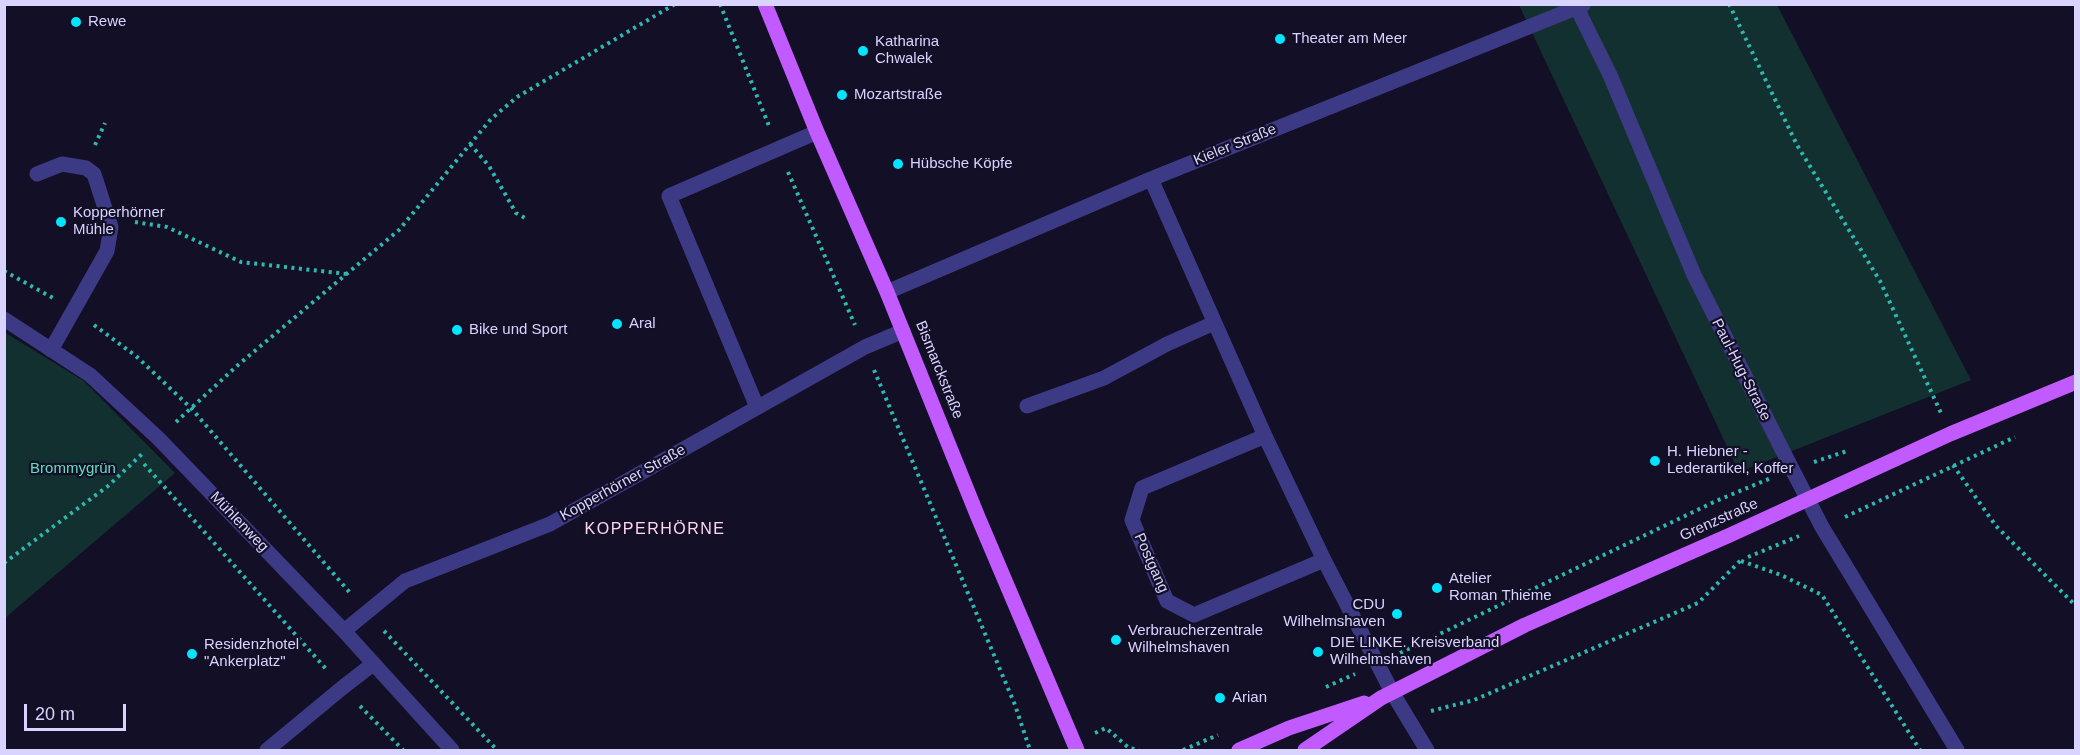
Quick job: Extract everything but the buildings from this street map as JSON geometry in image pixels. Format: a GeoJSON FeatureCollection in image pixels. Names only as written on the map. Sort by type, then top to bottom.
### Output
{"type":"FeatureCollection","features":[{"type":"Feature","properties":{"kind":"main road","name":"Bismarckstraße"},"geometry":{"type":"LineString","coordinates":[[765,4],[1077,750]]}},
{"type":"Feature","properties":{"kind":"main road","name":"Grenzstraße"},"geometry":{"type":"LineString","coordinates":[[1305,750],[1386,695],[1525,625],[1950,435],[2076,382]]}},
{"type":"Feature","properties":{"kind":"main road","name":"Grenzstraße"},"geometry":{"type":"LineString","coordinates":[[1239,750],[1289,728],[1386,695]]}},
{"type":"Feature","properties":{"kind":"street","name":"Kieler Straße"},"geometry":{"type":"LineString","coordinates":[[887,292],[1151,179],[1578,6]]}},
{"type":"Feature","properties":{"kind":"street","name":"Paul-Hug-Straße"},"geometry":{"type":"LineString","coordinates":[[1578,6],[1610,75],[1694,275],[1822,527],[1957,750]]}},
{"type":"Feature","properties":{"kind":"street"},"geometry":{"type":"LineString","coordinates":[[757,407],[669,196],[817,132]]}},
{"type":"Feature","properties":{"kind":"street"},"geometry":{"type":"LineString","coordinates":[[37,174],[62,164],[86,168],[94,174],[111,227],[106,251],[51,350]]}},
{"type":"Feature","properties":{"kind":"street"},"geometry":{"type":"LineString","coordinates":[[1151,179],[1265,436],[1386,695],[1408,717],[1427,750]]}},
{"type":"Feature","properties":{"kind":"street","name":"Mühlenweg"},"geometry":{"type":"LineString","coordinates":[[4,319],[90,375],[158,438],[344,632],[452,750]]}},
{"type":"Feature","properties":{"kind":"street"},"geometry":{"type":"LineString","coordinates":[[1027,406],[1104,378],[1167,344],[1214,323]]}},
{"type":"Feature","properties":{"kind":"street","name":"Kopperhörner Straße"},"geometry":{"type":"LineString","coordinates":[[344,632],[405,581],[550,524],[865,347],[903,331]]}},
{"type":"Feature","properties":{"kind":"street","name":"Postgang"},"geometry":{"type":"LineString","coordinates":[[1265,436],[1142,488],[1132,520],[1167,601],[1194,615],[1324,560]]}},
{"type":"Feature","properties":{"kind":"street"},"geometry":{"type":"LineString","coordinates":[[267,750],[373,664]]}},
{"type":"Feature","properties":{"kind":"path"},"geometry":{"type":"LineString","coordinates":[[4,563],[108,486],[238,365],[399,230],[434,191],[491,119],[517,98],[675,4]]}},
{"type":"Feature","properties":{"kind":"path"},"geometry":{"type":"LineString","coordinates":[[720,4],[778,149],[865,347],[1015,705],[1030,750]]}},
{"type":"Feature","properties":{"kind":"path"},"geometry":{"type":"LineString","coordinates":[[1729,4],[1797,145],[1880,281],[1950,435]]}},
{"type":"Feature","properties":{"kind":"path"},"geometry":{"type":"LineString","coordinates":[[470,144],[489,166],[516,213],[527,219]]}},
{"type":"Feature","properties":{"kind":"path"},"geometry":{"type":"LineString","coordinates":[[111,227],[130,221],[167,227],[242,262],[348,274]]}},
{"type":"Feature","properties":{"kind":"path"},"geometry":{"type":"LineString","coordinates":[[4,271],[26,281],[74,311],[136,356],[191,408],[366,613],[496,750]]}},
{"type":"Feature","properties":{"kind":"path"},"geometry":{"type":"LineString","coordinates":[[1408,717],[1474,700],[1698,603],[1740,560],[1822,527],[2025,433]]}},
{"type":"Feature","properties":{"kind":"path"},"geometry":{"type":"LineString","coordinates":[[138,457],[278,612],[342,688],[403,750]]}},
{"type":"Feature","properties":{"kind":"path"},"geometry":{"type":"LineString","coordinates":[[1953,465],[1996,526],[2076,606]]}},
{"type":"Feature","properties":{"kind":"path"},"geometry":{"type":"LineString","coordinates":[[1716,501],[1740,560],[1781,575],[1822,595],[1920,750]]}},
{"type":"Feature","properties":{"kind":"green space"},"geometry":{"type":"Polygon","coordinates":[[[1519,5],[1777,5],[1971,380],[1739,472],[1519,5]]]}},
{"type":"Feature","properties":{"kind":"green space","name":"Brommygrün"},"geometry":{"type":"Polygon","coordinates":[[[4,332],[84,381],[175,473],[5,618],[4,332]]]}},
{"type":"Feature","properties":{"kind":"place","name":"Rewe"},"geometry":{"type":"Point","coordinates":[76,22]}},
{"type":"Feature","properties":{"kind":"place","name":"Theater am Meer"},"geometry":{"type":"Point","coordinates":[1280,39]}},
{"type":"Feature","properties":{"kind":"place","name":"Katharina Chwalek"},"geometry":{"type":"Point","coordinates":[863,51]}},
{"type":"Feature","properties":{"kind":"place","name":"Mozartstraße"},"geometry":{"type":"Point","coordinates":[842,95]}},
{"type":"Feature","properties":{"kind":"place","name":"Hübsche Köpfe"},"geometry":{"type":"Point","coordinates":[898,164]}},
{"type":"Feature","properties":{"kind":"place","name":"Kopperhörner Mühle"},"geometry":{"type":"Point","coordinates":[61,222]}},
{"type":"Feature","properties":{"kind":"place","name":"Aral"},"geometry":{"type":"Point","coordinates":[617,324]}},
{"type":"Feature","properties":{"kind":"place","name":"Bike und Sport"},"geometry":{"type":"Point","coordinates":[457,330]}},
{"type":"Feature","properties":{"kind":"place","name":"H. Hiebner - Lederartikel, Koffer"},"geometry":{"type":"Point","coordinates":[1655,461]}},
{"type":"Feature","properties":{"kind":"place","name":"Atelier Roman Thieme"},"geometry":{"type":"Point","coordinates":[1437,588]}},
{"type":"Feature","properties":{"kind":"place","name":"CDU Wilhelmshaven"},"geometry":{"type":"Point","coordinates":[1397,614]}},
{"type":"Feature","properties":{"kind":"place","name":"Verbraucherzentrale Wilhelmshaven"},"geometry":{"type":"Point","coordinates":[1116,640]}},
{"type":"Feature","properties":{"kind":"place","name":"DIE LINKE. Kreisverband Wilhelmshaven"},"geometry":{"type":"Point","coordinates":[1318,652]}},
{"type":"Feature","properties":{"kind":"place","name":"Residenzhotel \"Ankerplatz\""},"geometry":{"type":"Point","coordinates":[192,654]}},
{"type":"Feature","properties":{"kind":"place","name":"Arian"},"geometry":{"type":"Point","coordinates":[1220,698]}},
{"type":"Feature","properties":{"kind":"district","name":"KOPPERHÖRNE"},"geometry":{"type":"Point","coordinates":[655,530]}}]}
